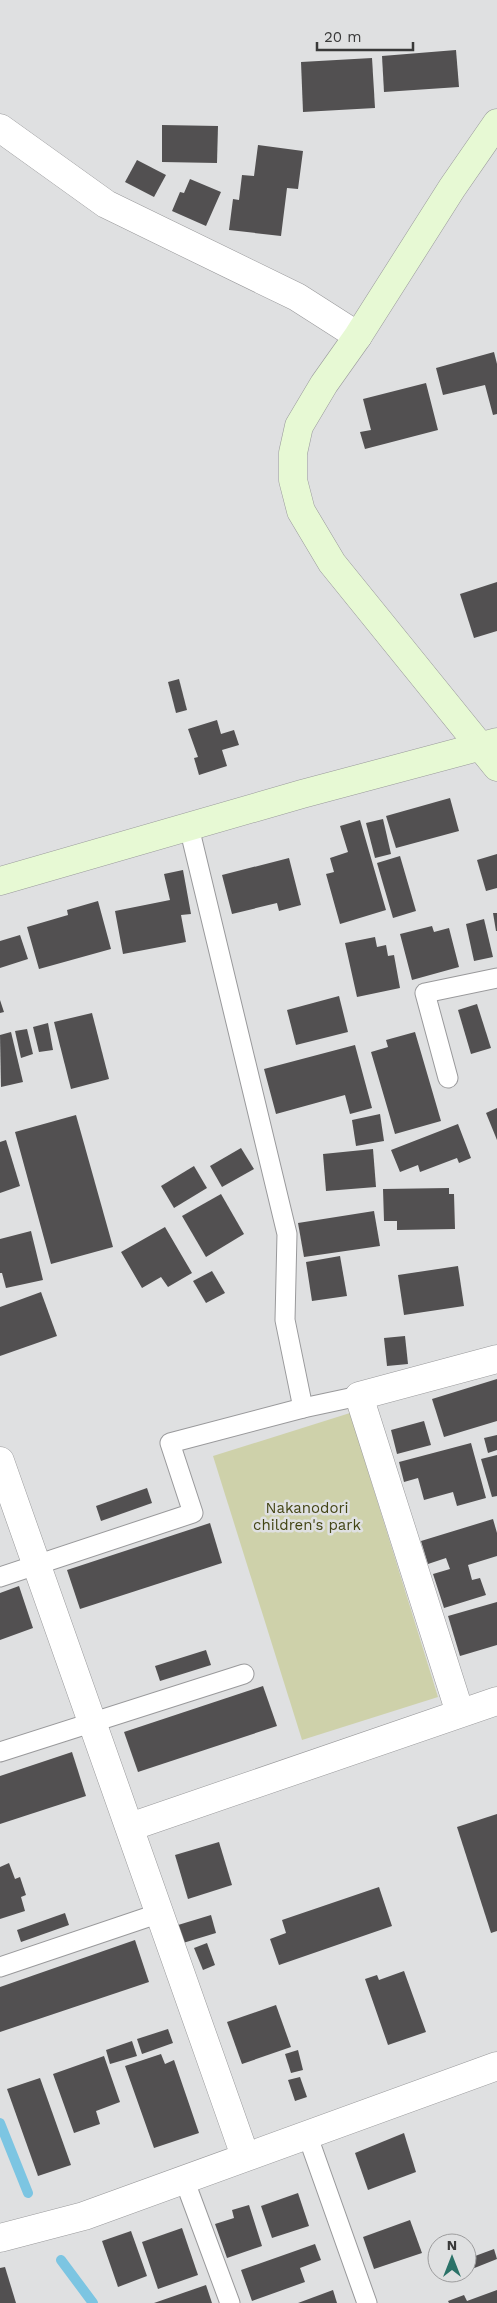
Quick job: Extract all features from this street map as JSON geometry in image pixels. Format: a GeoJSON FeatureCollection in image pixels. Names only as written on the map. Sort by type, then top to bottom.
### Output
{"type":"FeatureCollection","features":[{"type":"Feature","properties":{"kind":"street"},"geometry":{"type":"LineString","coordinates":[[0,880],[189,827],[492,752],[332,563],[301,511],[293,480],[293,453],[299,426],[324,384],[358,336],[452,188],[497,123]]}},
{"type":"Feature","properties":{"kind":"street"},"geometry":{"type":"LineString","coordinates":[[0,128],[106,204],[297,297],[358,336]]}},
{"type":"Feature","properties":{"kind":"street"},"geometry":{"type":"LineString","coordinates":[[460,1713],[359,1396],[497,1359]]}},
{"type":"Feature","properties":{"kind":"street"},"geometry":{"type":"LineString","coordinates":[[0,1461],[245,2156]]}},
{"type":"Feature","properties":{"kind":"street"},"geometry":{"type":"LineString","coordinates":[[130,1827],[497,1701]]}},
{"type":"Feature","properties":{"kind":"street"},"geometry":{"type":"LineString","coordinates":[[0,2238],[84,2216],[497,2066]]}},
{"type":"Feature","properties":{"kind":"lane"},"geometry":{"type":"LineString","coordinates":[[189,827],[287,1234],[285,1320],[303,1408]]}},
{"type":"Feature","properties":{"kind":"lane"},"geometry":{"type":"LineString","coordinates":[[448,1078],[425,994],[497,978]]}},
{"type":"Feature","properties":{"kind":"lane"},"geometry":{"type":"LineString","coordinates":[[0,1577],[193,1513],[170,1443],[303,1408],[359,1396]]}},
{"type":"Feature","properties":{"kind":"lane"},"geometry":{"type":"LineString","coordinates":[[0,1752],[92,1721],[244,1674]]}},
{"type":"Feature","properties":{"kind":"lane"},"geometry":{"type":"LineString","coordinates":[[0,1967],[160,1913]]}},
{"type":"Feature","properties":{"kind":"lane"},"geometry":{"type":"LineString","coordinates":[[307,2134],[366,2303]]}},
{"type":"Feature","properties":{"kind":"lane"},"geometry":{"type":"LineString","coordinates":[[184,2179],[230,2303]]}},
{"type":"Feature","properties":{"kind":"green space","name":"Nakanodori children's park"},"geometry":{"type":"Polygon","coordinates":[[[350,1413],[438,1697],[302,1740],[213,1456],[350,1413]]]}},
{"type":"Feature","properties":{"kind":"building"},"geometry":{"type":"Polygon","coordinates":[[[456,50],[459,87],[384,92],[382,56],[456,50]]]}},
{"type":"Feature","properties":{"kind":"building"},"geometry":{"type":"Polygon","coordinates":[[[372,58],[375,108],[303,112],[301,62],[372,58]]]}},
{"type":"Feature","properties":{"kind":"building"},"geometry":{"type":"Polygon","coordinates":[[[162,125],[218,126],[217,163],[162,162],[162,125]]]}},
{"type":"Feature","properties":{"kind":"building"},"geometry":{"type":"Polygon","coordinates":[[[258,145],[303,151],[298,189],[287,188],[281,236],[229,230],[233,199],[239,200],[242,175],[254,176],[258,145]]]}},
{"type":"Feature","properties":{"kind":"building"},"geometry":{"type":"Polygon","coordinates":[[[137,160],[166,175],[154,197],[125,182],[137,160]]]}},
{"type":"Feature","properties":{"kind":"building"},"geometry":{"type":"Polygon","coordinates":[[[190,179],[221,192],[206,226],[172,211],[180,192],[184,193],[190,179]]]}},
{"type":"Feature","properties":{"kind":"building"},"geometry":{"type":"Polygon","coordinates":[[[494,352],[497,364],[497,414],[493,415],[485,385],[443,395],[436,368],[494,352]]]}},
{"type":"Feature","properties":{"kind":"building"},"geometry":{"type":"Polygon","coordinates":[[[426,383],[438,430],[365,449],[360,432],[371,430],[363,399],[426,383]]]}},
{"type":"Feature","properties":{"kind":"building"},"geometry":{"type":"Polygon","coordinates":[[[497,582],[497,631],[474,638],[460,594],[497,582]]]}},
{"type":"Feature","properties":{"kind":"building"},"geometry":{"type":"Polygon","coordinates":[[[179,679],[187,710],[176,713],[168,682],[179,679]]]}},
{"type":"Feature","properties":{"kind":"building"},"geometry":{"type":"Polygon","coordinates":[[[217,720],[221,734],[234,730],[239,745],[222,750],[227,766],[199,775],[194,758],[198,757],[188,729],[217,720]]]}},
{"type":"Feature","properties":{"kind":"building"},"geometry":{"type":"Polygon","coordinates":[[[450,798],[459,831],[396,848],[386,816],[450,798]]]}},
{"type":"Feature","properties":{"kind":"building"},"geometry":{"type":"Polygon","coordinates":[[[383,819],[391,854],[375,858],[366,823],[383,819]]]}},
{"type":"Feature","properties":{"kind":"building"},"geometry":{"type":"Polygon","coordinates":[[[360,820],[386,910],[340,924],[326,874],[334,872],[330,858],[348,852],[340,826],[360,820]]]}},
{"type":"Feature","properties":{"kind":"building"},"geometry":{"type":"Polygon","coordinates":[[[497,854],[497,888],[486,891],[477,860],[497,854]]]}},
{"type":"Feature","properties":{"kind":"building"},"geometry":{"type":"Polygon","coordinates":[[[400,856],[416,911],[393,918],[377,863],[400,856]]]}},
{"type":"Feature","properties":{"kind":"building"},"geometry":{"type":"Polygon","coordinates":[[[289,858],[301,905],[279,911],[277,903],[232,914],[222,875],[289,858]]]}},
{"type":"Feature","properties":{"kind":"building"},"geometry":{"type":"Polygon","coordinates":[[[183,870],[191,914],[181,915],[186,942],[123,954],[115,911],[170,900],[164,874],[183,870]]]}},
{"type":"Feature","properties":{"kind":"building"},"geometry":{"type":"Polygon","coordinates":[[[98,901],[111,949],[39,969],[27,927],[68,915],[67,910],[98,901]]]}},
{"type":"Feature","properties":{"kind":"building"},"geometry":{"type":"Polygon","coordinates":[[[493,913],[497,913],[497,931],[496,931],[493,913]]]}},
{"type":"Feature","properties":{"kind":"building"},"geometry":{"type":"Polygon","coordinates":[[[484,919],[493,957],[474,961],[466,924],[484,919]]]}},
{"type":"Feature","properties":{"kind":"building"},"geometry":{"type":"Polygon","coordinates":[[[432,926],[434,932],[449,928],[459,967],[412,980],[400,934],[432,926]]]}},
{"type":"Feature","properties":{"kind":"building"},"geometry":{"type":"Polygon","coordinates":[[[20,935],[28,959],[0,968],[0,941],[20,935]]]}},
{"type":"Feature","properties":{"kind":"building"},"geometry":{"type":"Polygon","coordinates":[[[375,937],[377,947],[386,945],[388,956],[394,955],[400,988],[357,997],[345,943],[375,937]]]}},
{"type":"Feature","properties":{"kind":"building"},"geometry":{"type":"Polygon","coordinates":[[[339,996],[348,1032],[296,1045],[287,1010],[339,996]]]}},
{"type":"Feature","properties":{"kind":"building"},"geometry":{"type":"Polygon","coordinates":[[[0,1000],[4,1012],[0,1013],[0,1000]]]}},
{"type":"Feature","properties":{"kind":"building"},"geometry":{"type":"Polygon","coordinates":[[[477,1004],[491,1048],[471,1054],[458,1010],[477,1004]]]}},
{"type":"Feature","properties":{"kind":"building"},"geometry":{"type":"Polygon","coordinates":[[[92,1013],[109,1079],[71,1089],[54,1022],[92,1013]]]}},
{"type":"Feature","properties":{"kind":"building"},"geometry":{"type":"Polygon","coordinates":[[[48,1023],[53,1050],[39,1052],[33,1027],[48,1023]]]}},
{"type":"Feature","properties":{"kind":"building"},"geometry":{"type":"Polygon","coordinates":[[[27,1029],[33,1054],[21,1058],[15,1031],[27,1029]]]}},
{"type":"Feature","properties":{"kind":"building"},"geometry":{"type":"Polygon","coordinates":[[[11,1032],[23,1082],[1,1087],[0,1035],[11,1032]]]}},
{"type":"Feature","properties":{"kind":"building"},"geometry":{"type":"Polygon","coordinates":[[[415,1032],[441,1121],[395,1134],[371,1052],[388,1047],[386,1040],[415,1032]]]}},
{"type":"Feature","properties":{"kind":"building"},"geometry":{"type":"Polygon","coordinates":[[[355,1045],[372,1108],[350,1114],[345,1095],[276,1114],[264,1069],[355,1045]]]}},
{"type":"Feature","properties":{"kind":"building"},"geometry":{"type":"Polygon","coordinates":[[[497,1108],[497,1140],[486,1113],[497,1108]]]}},
{"type":"Feature","properties":{"kind":"building"},"geometry":{"type":"Polygon","coordinates":[[[380,1114],[384,1141],[356,1146],[352,1120],[380,1114]]]}},
{"type":"Feature","properties":{"kind":"building"},"geometry":{"type":"Polygon","coordinates":[[[76,1115],[113,1247],[51,1264],[15,1132],[76,1115]]]}},
{"type":"Feature","properties":{"kind":"building"},"geometry":{"type":"Polygon","coordinates":[[[458,1124],[471,1158],[459,1163],[457,1158],[420,1172],[418,1165],[400,1172],[391,1150],[458,1124]]]}},
{"type":"Feature","properties":{"kind":"building"},"geometry":{"type":"Polygon","coordinates":[[[6,1140],[20,1186],[0,1193],[0,1142],[6,1140]]]}},
{"type":"Feature","properties":{"kind":"building"},"geometry":{"type":"Polygon","coordinates":[[[241,1148],[254,1169],[222,1187],[210,1166],[241,1148]]]}},
{"type":"Feature","properties":{"kind":"building"},"geometry":{"type":"Polygon","coordinates":[[[373,1149],[376,1187],[326,1191],[323,1154],[373,1149]]]}},
{"type":"Feature","properties":{"kind":"building"},"geometry":{"type":"Polygon","coordinates":[[[194,1166],[207,1188],[174,1208],[161,1186],[194,1166]]]}},
{"type":"Feature","properties":{"kind":"building"},"geometry":{"type":"Polygon","coordinates":[[[449,1188],[449,1194],[454,1194],[455,1229],[397,1230],[397,1221],[384,1221],[383,1189],[449,1188]]]}},
{"type":"Feature","properties":{"kind":"building"},"geometry":{"type":"Polygon","coordinates":[[[221,1194],[244,1234],[206,1257],[182,1216],[221,1194]]]}},
{"type":"Feature","properties":{"kind":"building"},"geometry":{"type":"Polygon","coordinates":[[[374,1211],[380,1246],[304,1257],[298,1223],[374,1211]]]}},
{"type":"Feature","properties":{"kind":"building"},"geometry":{"type":"Polygon","coordinates":[[[165,1227],[192,1273],[168,1287],[161,1277],[142,1288],[121,1252],[165,1227]]]}},
{"type":"Feature","properties":{"kind":"building"},"geometry":{"type":"Polygon","coordinates":[[[31,1231],[43,1280],[6,1288],[2,1273],[0,1273],[0,1239],[31,1231]]]}},
{"type":"Feature","properties":{"kind":"building"},"geometry":{"type":"Polygon","coordinates":[[[340,1256],[347,1296],[312,1301],[306,1262],[340,1256]]]}},
{"type":"Feature","properties":{"kind":"building"},"geometry":{"type":"Polygon","coordinates":[[[458,1266],[464,1306],[404,1315],[398,1275],[458,1266]]]}},
{"type":"Feature","properties":{"kind":"building"},"geometry":{"type":"Polygon","coordinates":[[[212,1271],[225,1293],[206,1303],[193,1281],[212,1271]]]}},
{"type":"Feature","properties":{"kind":"building"},"geometry":{"type":"Polygon","coordinates":[[[41,1292],[57,1336],[0,1356],[0,1307],[41,1292]]]}},
{"type":"Feature","properties":{"kind":"building"},"geometry":{"type":"Polygon","coordinates":[[[405,1336],[408,1364],[387,1366],[384,1338],[405,1336]]]}},
{"type":"Feature","properties":{"kind":"building"},"geometry":{"type":"Polygon","coordinates":[[[497,1379],[497,1421],[444,1437],[432,1399],[497,1379]]]}},
{"type":"Feature","properties":{"kind":"building"},"geometry":{"type":"Polygon","coordinates":[[[424,1421],[431,1445],[397,1454],[391,1430],[424,1421]]]}},
{"type":"Feature","properties":{"kind":"building"},"geometry":{"type":"Polygon","coordinates":[[[497,1435],[497,1450],[488,1453],[484,1438],[497,1435]]]}},
{"type":"Feature","properties":{"kind":"building"},"geometry":{"type":"Polygon","coordinates":[[[471,1443],[486,1498],[457,1506],[453,1492],[424,1500],[418,1478],[404,1482],[399,1462],[471,1443]]]}},
{"type":"Feature","properties":{"kind":"building"},"geometry":{"type":"Polygon","coordinates":[[[497,1455],[497,1496],[492,1497],[481,1459],[497,1455]]]}},
{"type":"Feature","properties":{"kind":"building"},"geometry":{"type":"Polygon","coordinates":[[[147,1488],[152,1503],[101,1521],[96,1506],[147,1488]]]}},
{"type":"Feature","properties":{"kind":"building"},"geometry":{"type":"Polygon","coordinates":[[[493,1519],[497,1533],[497,1556],[468,1565],[472,1580],[480,1578],[486,1595],[444,1608],[433,1574],[450,1569],[446,1558],[428,1564],[421,1541],[493,1519]]]}},
{"type":"Feature","properties":{"kind":"building"},"geometry":{"type":"Polygon","coordinates":[[[210,1523],[222,1563],[80,1609],[67,1570],[210,1523]]]}},
{"type":"Feature","properties":{"kind":"building"},"geometry":{"type":"Polygon","coordinates":[[[19,1586],[33,1628],[0,1640],[0,1593],[19,1586]]]}},
{"type":"Feature","properties":{"kind":"building"},"geometry":{"type":"Polygon","coordinates":[[[497,1602],[497,1645],[460,1656],[448,1616],[497,1602]]]}},
{"type":"Feature","properties":{"kind":"building"},"geometry":{"type":"Polygon","coordinates":[[[206,1650],[211,1665],[160,1681],[155,1666],[206,1650]]]}},
{"type":"Feature","properties":{"kind":"building"},"geometry":{"type":"Polygon","coordinates":[[[263,1686],[277,1726],[138,1772],[124,1732],[263,1686]]]}},
{"type":"Feature","properties":{"kind":"building"},"geometry":{"type":"Polygon","coordinates":[[[72,1752],[86,1796],[0,1824],[0,1776],[72,1752]]]}},
{"type":"Feature","properties":{"kind":"building"},"geometry":{"type":"Polygon","coordinates":[[[497,1814],[497,1931],[491,1933],[457,1827],[497,1814]]]}},
{"type":"Feature","properties":{"kind":"building"},"geometry":{"type":"Polygon","coordinates":[[[219,1842],[232,1885],[188,1899],[175,1855],[219,1842]]]}},
{"type":"Feature","properties":{"kind":"building"},"geometry":{"type":"Polygon","coordinates":[[[9,1863],[15,1879],[20,1877],[26,1895],[21,1897],[25,1911],[0,1919],[0,1867],[9,1863]]]}},
{"type":"Feature","properties":{"kind":"building"},"geometry":{"type":"Polygon","coordinates":[[[379,1887],[392,1926],[279,1965],[270,1939],[286,1933],[282,1920],[379,1887]]]}},
{"type":"Feature","properties":{"kind":"building"},"geometry":{"type":"Polygon","coordinates":[[[65,1913],[69,1925],[21,1942],[17,1930],[65,1913]]]}},
{"type":"Feature","properties":{"kind":"building"},"geometry":{"type":"Polygon","coordinates":[[[211,1915],[216,1933],[183,1943],[178,1925],[211,1915]]]}},
{"type":"Feature","properties":{"kind":"building"},"geometry":{"type":"Polygon","coordinates":[[[135,1940],[149,1982],[0,2032],[0,1987],[135,1940]]]}},
{"type":"Feature","properties":{"kind":"building"},"geometry":{"type":"Polygon","coordinates":[[[207,1943],[215,1965],[203,1970],[194,1948],[207,1943]]]}},
{"type":"Feature","properties":{"kind":"building"},"geometry":{"type":"Polygon","coordinates":[[[404,1971],[426,2032],[388,2045],[365,1979],[377,1975],[379,1980],[404,1971]]]}},
{"type":"Feature","properties":{"kind":"building"},"geometry":{"type":"Polygon","coordinates":[[[276,2005],[291,2047],[242,2064],[227,2022],[276,2005]]]}},
{"type":"Feature","properties":{"kind":"building"},"geometry":{"type":"Polygon","coordinates":[[[168,2029],[173,2043],[142,2054],[137,2039],[168,2029]]]}},
{"type":"Feature","properties":{"kind":"building"},"geometry":{"type":"Polygon","coordinates":[[[132,2041],[137,2056],[110,2064],[106,2050],[132,2041]]]}},
{"type":"Feature","properties":{"kind":"building"},"geometry":{"type":"Polygon","coordinates":[[[298,2050],[303,2070],[291,2073],[285,2054],[298,2050]]]}},
{"type":"Feature","properties":{"kind":"building"},"geometry":{"type":"Polygon","coordinates":[[[161,2054],[165,2064],[174,2060],[199,2133],[154,2148],[125,2066],[161,2054]]]}},
{"type":"Feature","properties":{"kind":"building"},"geometry":{"type":"Polygon","coordinates":[[[104,2056],[120,2102],[96,2111],[100,2124],[74,2133],[53,2074],[104,2056]]]}},
{"type":"Feature","properties":{"kind":"building"},"geometry":{"type":"Polygon","coordinates":[[[300,2077],[307,2097],[295,2101],[288,2080],[300,2077]]]}},
{"type":"Feature","properties":{"kind":"building"},"geometry":{"type":"Polygon","coordinates":[[[40,2078],[71,2165],[38,2176],[7,2089],[40,2078]]]}},
{"type":"Feature","properties":{"kind":"building"},"geometry":{"type":"Polygon","coordinates":[[[404,2133],[416,2172],[368,2190],[355,2153],[404,2133]]]}},
{"type":"Feature","properties":{"kind":"building"},"geometry":{"type":"Polygon","coordinates":[[[298,2193],[309,2226],[272,2238],[261,2206],[298,2193]]]}},
{"type":"Feature","properties":{"kind":"building"},"geometry":{"type":"Polygon","coordinates":[[[249,2205],[262,2246],[227,2258],[215,2224],[234,2218],[232,2210],[249,2205]]]}},
{"type":"Feature","properties":{"kind":"building"},"geometry":{"type":"Polygon","coordinates":[[[410,2220],[422,2253],[374,2269],[363,2237],[410,2220]]]}},
{"type":"Feature","properties":{"kind":"building"},"geometry":{"type":"Polygon","coordinates":[[[182,2228],[198,2275],[158,2289],[142,2242],[182,2228]]]}},
{"type":"Feature","properties":{"kind":"building"},"geometry":{"type":"Polygon","coordinates":[[[131,2231],[147,2276],[118,2287],[102,2241],[131,2231]]]}},
{"type":"Feature","properties":{"kind":"building"},"geometry":{"type":"Polygon","coordinates":[[[315,2244],[321,2260],[300,2268],[305,2282],[252,2301],[241,2270],[315,2244]]]}},
{"type":"Feature","properties":{"kind":"building"},"geometry":{"type":"Polygon","coordinates":[[[494,2249],[497,2259],[477,2267],[477,2255],[494,2249]]]}},
{"type":"Feature","properties":{"kind":"building"},"geometry":{"type":"Polygon","coordinates":[[[5,2267],[16,2303],[0,2303],[0,2268],[5,2267]]]}},
{"type":"Feature","properties":{"kind":"building"},"geometry":{"type":"Polygon","coordinates":[[[206,2285],[212,2303],[154,2303],[206,2285]]]}},
{"type":"Feature","properties":{"kind":"building"},"geometry":{"type":"Polygon","coordinates":[[[333,2290],[337,2303],[298,2303],[333,2290]]]}},
{"type":"Feature","properties":{"kind":"building"},"geometry":{"type":"Polygon","coordinates":[[[497,2290],[497,2303],[449,2303],[448,2301],[464,2295],[467,2301],[497,2290]]]}},
{"type":"Feature","properties":{"kind":"waterway"},"geometry":{"type":"LineString","coordinates":[[0,2123],[28,2193]]}},
{"type":"Feature","properties":{"kind":"waterway"},"geometry":{"type":"LineString","coordinates":[[61,2260],[93,2303]]}}]}
